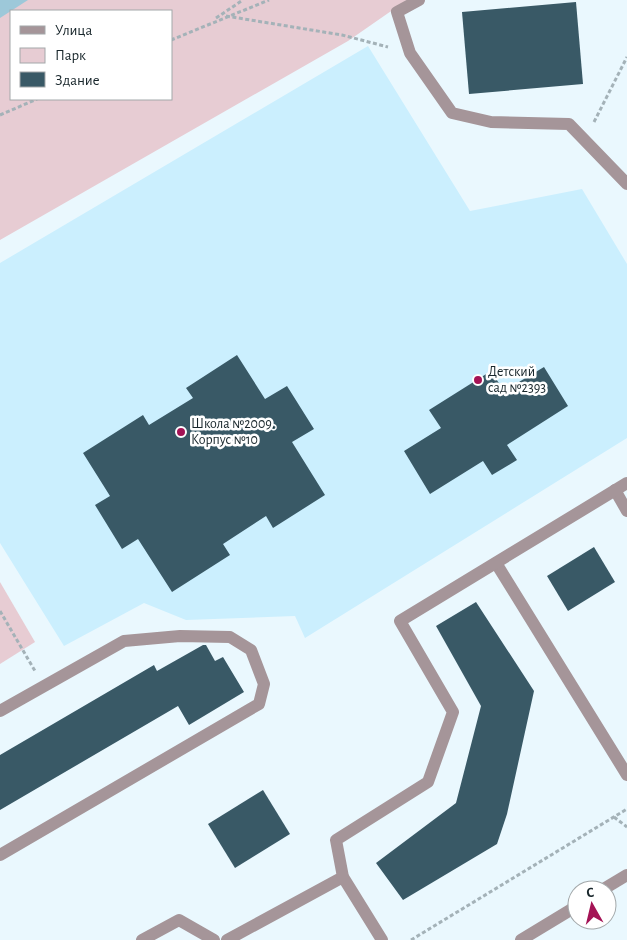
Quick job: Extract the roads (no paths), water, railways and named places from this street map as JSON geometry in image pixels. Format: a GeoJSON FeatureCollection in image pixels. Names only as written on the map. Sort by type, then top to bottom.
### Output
{"type":"FeatureCollection","features":[{"type":"Feature","properties":{"kind":"street"},"geometry":{"type":"LineString","coordinates":[[419,0],[397,12],[410,53],[452,113],[491,122],[569,124],[627,184]]}},
{"type":"Feature","properties":{"kind":"street"},"geometry":{"type":"LineString","coordinates":[[382,940],[343,877],[336,840],[428,782],[453,712],[400,621],[627,483]]}},
{"type":"Feature","properties":{"kind":"street"},"geometry":{"type":"LineString","coordinates":[[615,490],[627,511]]}},
{"type":"Feature","properties":{"kind":"street"},"geometry":{"type":"LineString","coordinates":[[496,563],[627,776]]}},
{"type":"Feature","properties":{"kind":"street"},"geometry":{"type":"LineString","coordinates":[[0,711],[124,641],[180,636],[230,637],[251,650],[264,684],[258,704],[0,854]]}},
{"type":"Feature","properties":{"kind":"street"},"geometry":{"type":"LineString","coordinates":[[227,940],[343,877]]}},
{"type":"Feature","properties":{"kind":"street"},"geometry":{"type":"LineString","coordinates":[[521,940],[567,912]]}},
{"type":"Feature","properties":{"kind":"street"},"geometry":{"type":"LineString","coordinates":[[142,940],[179,920],[214,940]]}},
{"type":"Feature","properties":{"kind":"place","name":"Детский сад №2393"},"geometry":{"type":"Point","coordinates":[478,380]}},
{"type":"Feature","properties":{"kind":"place","name":"Школа №2009. Корпус №10"},"geometry":{"type":"Point","coordinates":[181,432]}}]}
